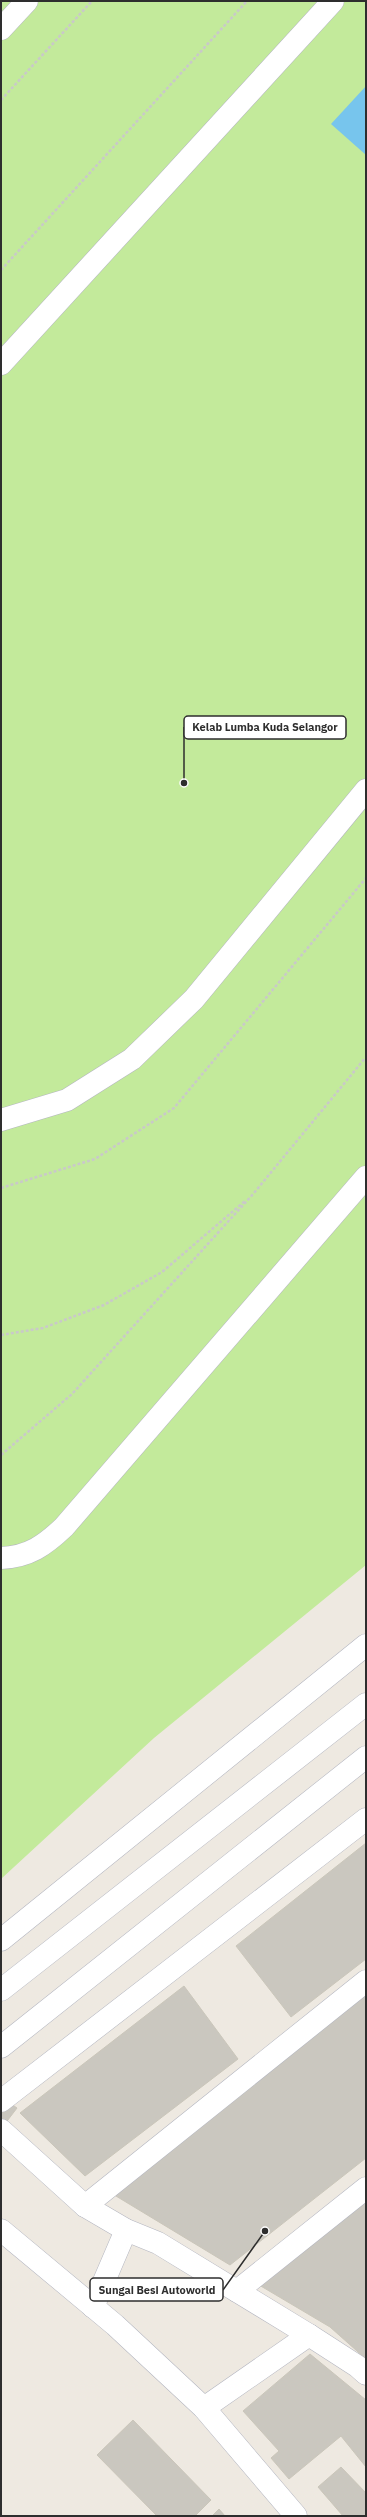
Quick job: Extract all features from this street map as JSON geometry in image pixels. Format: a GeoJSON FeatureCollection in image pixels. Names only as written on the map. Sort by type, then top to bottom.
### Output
{"type":"FeatureCollection","features":[{"type":"Feature","properties":{"kind":"lane"},"geometry":{"type":"LineString","coordinates":[[1,29],[27,1]]}},
{"type":"Feature","properties":{"kind":"lane"},"geometry":{"type":"LineString","coordinates":[[1,364],[333,1]]}},
{"type":"Feature","properties":{"kind":"lane"},"geometry":{"type":"LineString","coordinates":[[1,1120],[67,1100],[132,1059],[194,999],[366,790]]}},
{"type":"Feature","properties":{"kind":"lane"},"geometry":{"type":"LineString","coordinates":[[1,1558],[31,1553],[47,1543],[64,1527],[366,1177]]}},
{"type":"Feature","properties":{"kind":"lane"},"geometry":{"type":"LineString","coordinates":[[1,1940],[366,1645]]}},
{"type":"Feature","properties":{"kind":"lane"},"geometry":{"type":"LineString","coordinates":[[1,1990],[366,1704]]}},
{"type":"Feature","properties":{"kind":"lane"},"geometry":{"type":"LineString","coordinates":[[1,2047],[366,1757]]}},
{"type":"Feature","properties":{"kind":"lane"},"geometry":{"type":"LineString","coordinates":[[1,2101],[366,1819]]}},
{"type":"Feature","properties":{"kind":"lane"},"geometry":{"type":"LineString","coordinates":[[85,2206],[366,1981]]}},
{"type":"Feature","properties":{"kind":"lane"},"geometry":{"type":"LineString","coordinates":[[1,2130],[85,2206],[126,2230],[158,2243],[309,2335],[357,2366],[366,2374]]}},
{"type":"Feature","properties":{"kind":"lane"},"geometry":{"type":"LineString","coordinates":[[237,2291],[366,2188]]}},
{"type":"Feature","properties":{"kind":"lane"},"geometry":{"type":"LineString","coordinates":[[1,2230],[93,2307],[204,2408],[296,2516]]}},
{"type":"Feature","properties":{"kind":"lane"},"geometry":{"type":"LineString","coordinates":[[93,2307],[126,2230]]}},
{"type":"Feature","properties":{"kind":"lane"},"geometry":{"type":"LineString","coordinates":[[204,2408],[309,2335]]}},
{"type":"Feature","properties":{"kind":"path"},"geometry":{"type":"LineString","coordinates":[[1,100],[92,1]]}},
{"type":"Feature","properties":{"kind":"path"},"geometry":{"type":"LineString","coordinates":[[1,270],[247,1]]}},
{"type":"Feature","properties":{"kind":"path"},"geometry":{"type":"LineString","coordinates":[[1,1188],[95,1159],[174,1108],[366,878]]}},
{"type":"Feature","properties":{"kind":"path"},"geometry":{"type":"LineString","coordinates":[[1,1455],[72,1394],[254,1193],[366,1057]]}},
{"type":"Feature","properties":{"kind":"path"},"geometry":{"type":"LineString","coordinates":[[1,1335],[43,1328],[110,1302],[162,1272],[254,1193]]}},
{"type":"Feature","properties":{"kind":"green space"},"geometry":{"type":"Polygon","coordinates":[[[1,1],[366,1],[366,1565],[154,1738],[1,1879],[1,1]]]}},
{"type":"Feature","properties":{"kind":"water"},"geometry":{"type":"Polygon","coordinates":[[[366,86],[366,155],[331,124],[366,86]]]}},
{"type":"Feature","properties":{"kind":"building"},"geometry":{"type":"Polygon","coordinates":[[[366,1843],[366,1959],[291,2017],[236,1946],[366,1843]]]}},
{"type":"Feature","properties":{"kind":"building"},"geometry":{"type":"Polygon","coordinates":[[[184,1986],[238,2059],[85,2176],[20,2113],[184,1986]]]}},
{"type":"Feature","properties":{"kind":"building"},"geometry":{"type":"Polygon","coordinates":[[[366,1993],[366,2158],[230,2265],[111,2193],[366,1993]]]}},
{"type":"Feature","properties":{"kind":"building"},"geometry":{"type":"Polygon","coordinates":[[[1,2097],[17,2108],[1,2129],[1,2097]]]}},
{"type":"Feature","properties":{"kind":"building"},"geometry":{"type":"Polygon","coordinates":[[[366,2195],[366,2359],[330,2327],[254,2282],[366,2195]]]}},
{"type":"Feature","properties":{"kind":"building"},"geometry":{"type":"Polygon","coordinates":[[[310,2354],[366,2400],[366,2467],[341,2436],[289,2479],[271,2458],[279,2451],[243,2411],[310,2354]]]}},
{"type":"Feature","properties":{"kind":"building"},"geometry":{"type":"Polygon","coordinates":[[[133,2420],[211,2500],[195,2516],[157,2516],[97,2455],[133,2420]]]}},
{"type":"Feature","properties":{"kind":"building"},"geometry":{"type":"Polygon","coordinates":[[[341,2467],[366,2493],[366,2516],[343,2516],[318,2487],[341,2467]]]}},
{"type":"Feature","properties":{"kind":"building"},"geometry":{"type":"Polygon","coordinates":[[[219,2509],[225,2516],[212,2516],[219,2509]]]}},
{"type":"Feature","properties":{"kind":"place","name":"Kelab Lumba Kuda Selangor"},"geometry":{"type":"Point","coordinates":[184,783]}},
{"type":"Feature","properties":{"kind":"place","name":"Sungai Besi Autoworld"},"geometry":{"type":"Point","coordinates":[265,2231]}}]}
